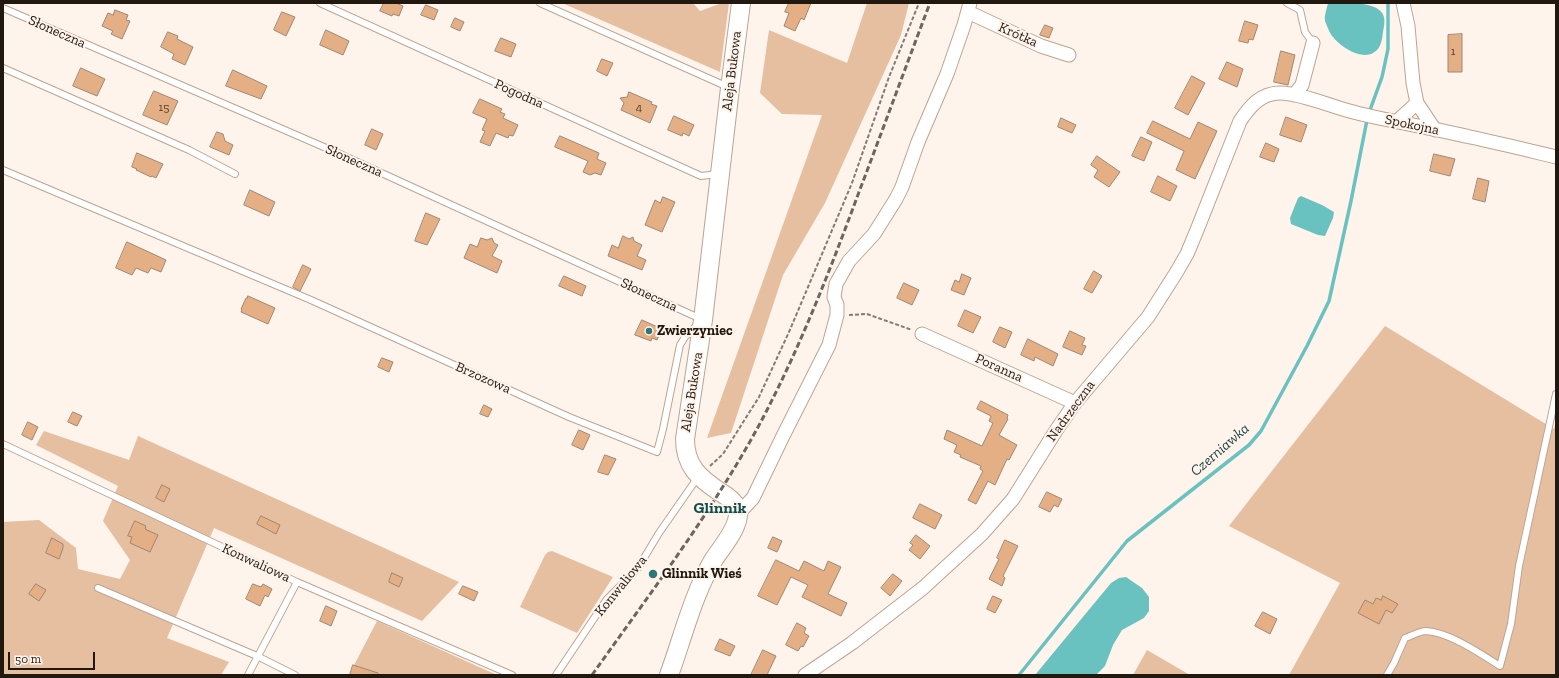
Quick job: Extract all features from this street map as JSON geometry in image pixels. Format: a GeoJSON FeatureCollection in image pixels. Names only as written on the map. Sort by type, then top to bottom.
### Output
{"type":"FeatureCollection","features":[{"type":"Feature","properties":{"kind":"street","name":"Aleja Bukowa"},"geometry":{"type":"LineString","coordinates":[[738,514],[736,506],[732,501],[694,471],[688,458],[685,439],[703,320],[741,3]]}},
{"type":"Feature","properties":{"kind":"street"},"geometry":{"type":"LineString","coordinates":[[1403,3],[1408,26],[1413,83],[1417,103],[1435,130]]}},
{"type":"Feature","properties":{"kind":"street"},"geometry":{"type":"LineString","coordinates":[[669,675],[697,595],[710,567],[736,526],[738,514],[753,498],[829,344],[837,315],[837,305],[834,297],[836,284],[849,261],[874,234],[902,187],[918,142],[947,74],[969,7]]}},
{"type":"Feature","properties":{"kind":"street","name":"Krótka"},"geometry":{"type":"LineString","coordinates":[[969,7],[1041,46],[1069,55]]}},
{"type":"Feature","properties":{"kind":"street"},"geometry":{"type":"LineString","coordinates":[[1294,95],[1302,85],[1313,43]]}},
{"type":"Feature","properties":{"kind":"street","name":"Spokojna"},"geometry":{"type":"LineString","coordinates":[[1268,95],[1280,93],[1294,95],[1356,113],[1556,157]]}},
{"type":"Feature","properties":{"kind":"street","name":"Nadrzeczna"},"geometry":{"type":"LineString","coordinates":[[805,675],[884,620],[923,588],[982,534],[1013,499],[1075,403],[1148,317],[1163,295],[1187,254],[1240,121],[1253,104],[1260,98],[1268,95]]}},
{"type":"Feature","properties":{"kind":"street"},"geometry":{"type":"LineString","coordinates":[[1396,122],[1417,103]]}},
{"type":"Feature","properties":{"kind":"street","name":"Poranna"},"geometry":{"type":"LineString","coordinates":[[922,334],[1075,403]]}},
{"type":"Feature","properties":{"kind":"lane","name":"Pogodna"},"geometry":{"type":"LineString","coordinates":[[320,3],[701,176],[720,174]]}},
{"type":"Feature","properties":{"kind":"lane"},"geometry":{"type":"LineString","coordinates":[[540,3],[730,88]]}},
{"type":"Feature","properties":{"kind":"lane"},"geometry":{"type":"LineString","coordinates":[[1286,3],[1300,10],[1305,32],[1313,43]]}},
{"type":"Feature","properties":{"kind":"lane","name":"Słoneczna"},"geometry":{"type":"LineString","coordinates":[[3,8],[340,154],[703,320]]}},
{"type":"Feature","properties":{"kind":"lane"},"geometry":{"type":"LineString","coordinates":[[3,68],[189,150],[235,174]]}},
{"type":"Feature","properties":{"kind":"lane","name":"Brzozowa"},"geometry":{"type":"LineString","coordinates":[[3,170],[311,300],[562,414],[657,452],[680,345],[685,337],[703,320]]}},
{"type":"Feature","properties":{"kind":"lane"},"geometry":{"type":"LineString","coordinates":[[1387,675],[1394,664],[1405,638],[1426,631],[1448,636],[1500,666],[1511,624],[1519,566],[1556,394]]}},
{"type":"Feature","properties":{"kind":"lane","name":"Konwaliowa"},"geometry":{"type":"LineString","coordinates":[[3,444],[297,582],[512,675]]}},
{"type":"Feature","properties":{"kind":"lane","name":"Konwaliowa"},"geometry":{"type":"LineString","coordinates":[[556,675],[607,599],[638,568],[659,533],[699,476]]}},
{"type":"Feature","properties":{"kind":"lane"},"geometry":{"type":"LineString","coordinates":[[248,675],[297,582]]}},
{"type":"Feature","properties":{"kind":"lane"},"geometry":{"type":"LineString","coordinates":[[98,588],[257,656],[295,675]]}},
{"type":"Feature","properties":{"kind":"path"},"geometry":{"type":"LineString","coordinates":[[699,476],[726,448],[759,397],[810,285],[852,184],[889,78],[919,3]]}},
{"type":"Feature","properties":{"kind":"path"},"geometry":{"type":"LineString","coordinates":[[837,315],[867,314],[922,334]]}},
{"type":"Feature","properties":{"kind":"shaded area"},"geometry":{"type":"Polygon","coordinates":[[[562,3],[693,3],[700,11],[722,3],[729,3],[720,72],[562,3]]]}},
{"type":"Feature","properties":{"kind":"shaded area"},"geometry":{"type":"Polygon","coordinates":[[[867,3],[909,3],[901,35],[825,203],[783,275],[731,433],[707,438],[822,115],[782,114],[760,93],[769,30],[847,63],[867,3]]]}},
{"type":"Feature","properties":{"kind":"shaded area"},"geometry":{"type":"Polygon","coordinates":[[[1385,326],[1554,429],[1556,420],[1556,675],[1289,675],[1340,583],[1229,526],[1385,326]]]}},
{"type":"Feature","properties":{"kind":"shaded area"},"geometry":{"type":"Polygon","coordinates":[[[44,431],[129,460],[138,436],[459,582],[422,621],[214,528],[167,638],[229,662],[221,675],[3,675],[3,522],[39,520],[76,548],[78,569],[120,579],[130,560],[103,521],[118,486],[36,445],[44,431]]]}},
{"type":"Feature","properties":{"kind":"shaded area"},"geometry":{"type":"Polygon","coordinates":[[[552,551],[613,577],[577,633],[520,607],[545,555],[552,551]]]}},
{"type":"Feature","properties":{"kind":"shaded area"},"geometry":{"type":"Polygon","coordinates":[[[377,621],[497,675],[349,675],[377,621]]]}},
{"type":"Feature","properties":{"kind":"shaded area"},"geometry":{"type":"Polygon","coordinates":[[[1147,650],[1190,675],[1133,675],[1147,650]]]}},
{"type":"Feature","properties":{"kind":"water"},"geometry":{"type":"Polygon","coordinates":[[[1328,3],[1368,5],[1381,12],[1384,17],[1384,24],[1382,41],[1378,49],[1368,55],[1363,55],[1357,54],[1341,45],[1331,34],[1325,21],[1328,3]]]}},
{"type":"Feature","properties":{"kind":"water"},"geometry":{"type":"Polygon","coordinates":[[[1301,196],[1334,212],[1325,236],[1318,235],[1291,224],[1290,218],[1298,198],[1301,196]]]}},
{"type":"Feature","properties":{"kind":"water"},"geometry":{"type":"Polygon","coordinates":[[[1126,577],[1142,588],[1149,597],[1149,611],[1144,618],[1122,630],[1113,645],[1105,666],[1096,675],[1035,675],[1111,583],[1119,578],[1126,577]]]}},
{"type":"Feature","properties":{"kind":"building"},"geometry":{"type":"Polygon","coordinates":[[[384,3],[396,3],[403,6],[399,16],[393,14],[392,16],[380,11],[384,3]]]}},
{"type":"Feature","properties":{"kind":"building"},"geometry":{"type":"Polygon","coordinates":[[[789,3],[811,3],[804,20],[801,18],[795,31],[784,26],[789,13],[785,12],[789,3]]]}},
{"type":"Feature","properties":{"kind":"building"},"geometry":{"type":"Polygon","coordinates":[[[426,5],[438,10],[434,20],[421,15],[426,5]]]}},
{"type":"Feature","properties":{"kind":"building"},"geometry":{"type":"Polygon","coordinates":[[[115,10],[128,15],[126,20],[130,21],[122,39],[111,34],[113,31],[102,26],[108,13],[113,15],[115,10]]]}},
{"type":"Feature","properties":{"kind":"building"},"geometry":{"type":"Polygon","coordinates":[[[282,12],[295,17],[286,36],[274,30],[282,12]]]}},
{"type":"Feature","properties":{"kind":"building"},"geometry":{"type":"Polygon","coordinates":[[[455,18],[464,22],[460,31],[451,27],[455,18]]]}},
{"type":"Feature","properties":{"kind":"building"},"geometry":{"type":"Polygon","coordinates":[[[1245,21],[1258,25],[1253,40],[1249,39],[1248,43],[1239,41],[1245,21]]]}},
{"type":"Feature","properties":{"kind":"building"},"geometry":{"type":"Polygon","coordinates":[[[1045,25],[1053,28],[1049,38],[1040,35],[1045,25]]]}},
{"type":"Feature","properties":{"kind":"building"},"geometry":{"type":"Polygon","coordinates":[[[326,30],[349,41],[343,55],[320,45],[326,30]]]}},
{"type":"Feature","properties":{"kind":"building"},"geometry":{"type":"Polygon","coordinates":[[[168,32],[178,36],[177,39],[193,47],[185,65],[172,59],[174,54],[161,47],[168,32]]]}},
{"type":"Feature","properties":{"kind":"building"},"geometry":{"type":"Polygon","coordinates":[[[1462,34],[1462,72],[1448,72],[1448,35],[1462,34]]]}},
{"type":"Feature","properties":{"kind":"building"},"geometry":{"type":"Polygon","coordinates":[[[501,38],[516,44],[511,57],[495,51],[501,38]]]}},
{"type":"Feature","properties":{"kind":"building"},"geometry":{"type":"Polygon","coordinates":[[[1281,51],[1295,55],[1288,85],[1274,82],[1281,51]]]}},
{"type":"Feature","properties":{"kind":"building"},"geometry":{"type":"Polygon","coordinates":[[[602,59],[613,63],[607,76],[597,71],[602,59]]]}},
{"type":"Feature","properties":{"kind":"building"},"geometry":{"type":"Polygon","coordinates":[[[1227,62],[1243,69],[1237,87],[1219,79],[1227,62]]]}},
{"type":"Feature","properties":{"kind":"building"},"geometry":{"type":"Polygon","coordinates":[[[81,68],[105,79],[97,96],[73,86],[81,68]]]}},
{"type":"Feature","properties":{"kind":"building"},"geometry":{"type":"Polygon","coordinates":[[[233,70],[267,86],[261,99],[226,86],[233,70]]]}},
{"type":"Feature","properties":{"kind":"building"},"geometry":{"type":"Polygon","coordinates":[[[1192,76],[1205,83],[1188,115],[1175,108],[1192,76]]]}},
{"type":"Feature","properties":{"kind":"building"},"geometry":{"type":"Polygon","coordinates":[[[154,91],[178,101],[167,125],[143,115],[154,91]]]}},
{"type":"Feature","properties":{"kind":"building"},"geometry":{"type":"Polygon","coordinates":[[[629,92],[652,102],[651,104],[657,106],[650,123],[621,110],[624,103],[620,98],[627,97],[629,92]]]}},
{"type":"Feature","properties":{"kind":"building"},"geometry":{"type":"Polygon","coordinates":[[[480,99],[502,109],[500,112],[505,114],[503,118],[518,125],[513,136],[509,135],[508,138],[496,133],[490,146],[480,142],[485,131],[482,130],[487,119],[473,113],[480,99]]]}},
{"type":"Feature","properties":{"kind":"building"},"geometry":{"type":"Polygon","coordinates":[[[674,116],[694,125],[689,136],[683,133],[682,136],[668,130],[674,116]]]}},
{"type":"Feature","properties":{"kind":"building"},"geometry":{"type":"Polygon","coordinates":[[[1286,117],[1307,125],[1301,142],[1280,135],[1286,117]]]}},
{"type":"Feature","properties":{"kind":"building"},"geometry":{"type":"Polygon","coordinates":[[[1061,118],[1076,125],[1072,133],[1058,127],[1061,118]]]}},
{"type":"Feature","properties":{"kind":"building"},"geometry":{"type":"Polygon","coordinates":[[[1153,121],[1190,139],[1198,122],[1217,131],[1195,179],[1176,170],[1184,151],[1147,133],[1153,121]]]}},
{"type":"Feature","properties":{"kind":"building"},"geometry":{"type":"Polygon","coordinates":[[[372,129],[383,134],[376,150],[365,145],[372,129]]]}},
{"type":"Feature","properties":{"kind":"building"},"geometry":{"type":"Polygon","coordinates":[[[217,132],[223,134],[225,141],[233,145],[229,155],[210,147],[217,132]]]}},
{"type":"Feature","properties":{"kind":"building"},"geometry":{"type":"Polygon","coordinates":[[[560,136],[599,153],[597,159],[606,163],[601,175],[595,173],[590,175],[583,172],[588,161],[555,147],[560,136]]]}},
{"type":"Feature","properties":{"kind":"building"},"geometry":{"type":"Polygon","coordinates":[[[1141,137],[1152,142],[1144,161],[1132,156],[1141,137]]]}},
{"type":"Feature","properties":{"kind":"building"},"geometry":{"type":"Polygon","coordinates":[[[1266,143],[1279,149],[1274,162],[1260,157],[1266,143]]]}},
{"type":"Feature","properties":{"kind":"building"},"geometry":{"type":"Polygon","coordinates":[[[137,153],[163,164],[156,178],[132,167],[137,153]]]}},
{"type":"Feature","properties":{"kind":"building"},"geometry":{"type":"Polygon","coordinates":[[[1434,154],[1455,159],[1450,176],[1430,171],[1434,154]]]}},
{"type":"Feature","properties":{"kind":"building"},"geometry":{"type":"Polygon","coordinates":[[[1097,156],[1120,172],[1109,187],[1094,177],[1098,170],[1091,165],[1097,156]]]}},
{"type":"Feature","properties":{"kind":"building"},"geometry":{"type":"Polygon","coordinates":[[[1158,176],[1177,186],[1170,201],[1151,192],[1158,176]]]}},
{"type":"Feature","properties":{"kind":"building"},"geometry":{"type":"Polygon","coordinates":[[[1478,178],[1489,181],[1485,202],[1473,199],[1478,178]]]}},
{"type":"Feature","properties":{"kind":"building"},"geometry":{"type":"Polygon","coordinates":[[[250,190],[275,202],[269,216],[244,205],[250,190]]]}},
{"type":"Feature","properties":{"kind":"building"},"geometry":{"type":"Polygon","coordinates":[[[663,197],[675,202],[662,232],[645,225],[655,200],[660,203],[663,197]]]}},
{"type":"Feature","properties":{"kind":"building"},"geometry":{"type":"Polygon","coordinates":[[[426,213],[440,219],[427,245],[415,241],[426,213]]]}},
{"type":"Feature","properties":{"kind":"building"},"geometry":{"type":"Polygon","coordinates":[[[623,236],[629,239],[633,237],[634,241],[642,245],[637,256],[646,260],[642,270],[608,256],[612,245],[618,248],[623,236]]]}},
{"type":"Feature","properties":{"kind":"building"},"geometry":{"type":"Polygon","coordinates":[[[481,238],[487,240],[492,238],[494,243],[498,245],[492,256],[502,261],[497,273],[464,258],[470,244],[477,247],[481,238]]]}},
{"type":"Feature","properties":{"kind":"building"},"geometry":{"type":"Polygon","coordinates":[[[127,242],[166,260],[161,272],[151,268],[148,273],[136,268],[132,275],[116,268],[127,242]]]}},
{"type":"Feature","properties":{"kind":"building"},"geometry":{"type":"Polygon","coordinates":[[[303,265],[311,269],[300,291],[293,287],[303,265]]]}},
{"type":"Feature","properties":{"kind":"building"},"geometry":{"type":"Polygon","coordinates":[[[1094,271],[1102,276],[1092,293],[1084,289],[1094,271]]]}},
{"type":"Feature","properties":{"kind":"building"},"geometry":{"type":"Polygon","coordinates":[[[962,274],[971,278],[964,295],[951,290],[955,280],[959,282],[962,274]]]}},
{"type":"Feature","properties":{"kind":"building"},"geometry":{"type":"Polygon","coordinates":[[[564,276],[586,286],[582,296],[559,286],[564,276]]]}},
{"type":"Feature","properties":{"kind":"building"},"geometry":{"type":"Polygon","coordinates":[[[904,283],[919,290],[912,305],[897,298],[904,283]]]}},
{"type":"Feature","properties":{"kind":"building"},"geometry":{"type":"Polygon","coordinates":[[[248,296],[275,308],[268,324],[241,312],[241,309],[248,296]]]}},
{"type":"Feature","properties":{"kind":"building"},"geometry":{"type":"Polygon","coordinates":[[[965,310],[981,317],[973,333],[958,326],[965,310]]]}},
{"type":"Feature","properties":{"kind":"building","name":"Zwierzyniec"},"geometry":{"type":"Polygon","coordinates":[[[642,320],[662,329],[657,340],[652,338],[651,341],[635,335],[642,320]]]}},
{"type":"Feature","properties":{"kind":"building"},"geometry":{"type":"Polygon","coordinates":[[[1000,327],[1012,332],[1005,348],[993,342],[1000,327]]]}},
{"type":"Feature","properties":{"kind":"building"},"geometry":{"type":"Polygon","coordinates":[[[1070,331],[1085,338],[1082,345],[1086,346],[1082,355],[1063,347],[1070,331]]]}},
{"type":"Feature","properties":{"kind":"building"},"geometry":{"type":"Polygon","coordinates":[[[1028,339],[1058,354],[1053,366],[1035,357],[1034,361],[1021,355],[1028,339]]]}},
{"type":"Feature","properties":{"kind":"building"},"geometry":{"type":"Polygon","coordinates":[[[382,358],[393,362],[389,372],[378,367],[382,358]]]}},
{"type":"Feature","properties":{"kind":"building"},"geometry":{"type":"Polygon","coordinates":[[[981,401],[1008,415],[1008,419],[999,435],[1017,445],[1009,460],[1007,459],[995,485],[988,481],[976,504],[968,500],[983,471],[980,469],[981,466],[960,457],[961,455],[954,452],[957,445],[944,439],[947,430],[982,446],[993,423],[989,421],[991,416],[977,409],[981,401]]]}},
{"type":"Feature","properties":{"kind":"building"},"geometry":{"type":"Polygon","coordinates":[[[484,405],[492,409],[488,417],[480,414],[484,405]]]}},
{"type":"Feature","properties":{"kind":"building"},"geometry":{"type":"Polygon","coordinates":[[[73,412],[82,416],[77,426],[68,422],[73,412]]]}},
{"type":"Feature","properties":{"kind":"building"},"geometry":{"type":"Polygon","coordinates":[[[28,422],[38,427],[32,440],[22,435],[28,422]]]}},
{"type":"Feature","properties":{"kind":"building"},"geometry":{"type":"Polygon","coordinates":[[[579,430],[590,435],[583,450],[572,445],[579,430]]]}},
{"type":"Feature","properties":{"kind":"building"},"geometry":{"type":"Polygon","coordinates":[[[605,455],[616,459],[608,475],[598,472],[605,455]]]}},
{"type":"Feature","properties":{"kind":"building"},"geometry":{"type":"Polygon","coordinates":[[[162,485],[170,489],[164,502],[156,498],[162,485]]]}},
{"type":"Feature","properties":{"kind":"building"},"geometry":{"type":"Polygon","coordinates":[[[1047,492],[1062,499],[1058,507],[1054,505],[1050,512],[1039,507],[1047,492]]]}},
{"type":"Feature","properties":{"kind":"building"},"geometry":{"type":"Polygon","coordinates":[[[920,504],[942,515],[935,529],[913,518],[920,504]]]}},
{"type":"Feature","properties":{"kind":"building"},"geometry":{"type":"Polygon","coordinates":[[[261,516],[280,525],[276,534],[257,524],[261,516]]]}},
{"type":"Feature","properties":{"kind":"building"},"geometry":{"type":"Polygon","coordinates":[[[135,521],[146,526],[145,529],[158,535],[150,552],[130,543],[132,537],[128,536],[135,521]]]}},
{"type":"Feature","properties":{"kind":"building"},"geometry":{"type":"Polygon","coordinates":[[[916,535],[930,546],[920,559],[909,550],[913,545],[910,543],[916,535]]]}},
{"type":"Feature","properties":{"kind":"building"},"geometry":{"type":"Polygon","coordinates":[[[773,537],[782,541],[777,552],[768,548],[773,537]]]}},
{"type":"Feature","properties":{"kind":"building"},"geometry":{"type":"Polygon","coordinates":[[[52,538],[63,544],[59,559],[46,553],[52,538]]]}},
{"type":"Feature","properties":{"kind":"building"},"geometry":{"type":"Polygon","coordinates":[[[1005,540],[1018,546],[1003,576],[1005,578],[1002,586],[989,579],[999,559],[997,558],[1005,540]]]}},
{"type":"Feature","properties":{"kind":"building"},"geometry":{"type":"Polygon","coordinates":[[[776,560],[799,571],[804,561],[824,571],[828,561],[841,567],[828,594],[847,603],[841,616],[802,597],[808,585],[791,577],[777,605],[758,596],[776,560]]]}},
{"type":"Feature","properties":{"kind":"building"},"geometry":{"type":"Polygon","coordinates":[[[392,573],[403,578],[399,587],[389,582],[392,573]]]}},
{"type":"Feature","properties":{"kind":"building"},"geometry":{"type":"Polygon","coordinates":[[[893,574],[902,581],[890,596],[881,588],[893,574]]]}},
{"type":"Feature","properties":{"kind":"building"},"geometry":{"type":"Polygon","coordinates":[[[36,584],[46,590],[39,601],[29,594],[36,584]]]}},
{"type":"Feature","properties":{"kind":"building"},"geometry":{"type":"Polygon","coordinates":[[[253,584],[261,587],[263,584],[272,589],[268,597],[265,595],[260,606],[246,599],[253,584]]]}},
{"type":"Feature","properties":{"kind":"building"},"geometry":{"type":"Polygon","coordinates":[[[463,586],[478,592],[474,601],[459,594],[463,586]]]}},
{"type":"Feature","properties":{"kind":"building"},"geometry":{"type":"Polygon","coordinates":[[[993,596],[1002,600],[995,613],[987,609],[993,596]]]}},
{"type":"Feature","properties":{"kind":"building"},"geometry":{"type":"Polygon","coordinates":[[[1383,596],[1398,604],[1392,613],[1386,610],[1379,624],[1358,613],[1365,600],[1373,604],[1376,598],[1381,600],[1383,596]]]}},
{"type":"Feature","properties":{"kind":"building"},"geometry":{"type":"Polygon","coordinates":[[[326,606],[337,611],[331,626],[320,621],[326,606]]]}},
{"type":"Feature","properties":{"kind":"building"},"geometry":{"type":"Polygon","coordinates":[[[1263,612],[1277,619],[1270,634],[1255,626],[1263,612]]]}},
{"type":"Feature","properties":{"kind":"building"},"geometry":{"type":"Polygon","coordinates":[[[797,623],[806,628],[804,633],[809,636],[803,647],[801,646],[798,651],[786,645],[797,623]]]}},
{"type":"Feature","properties":{"kind":"building"},"geometry":{"type":"Polygon","coordinates":[[[720,639],[735,646],[730,656],[715,650],[720,639]]]}},
{"type":"Feature","properties":{"kind":"building"},"geometry":{"type":"Polygon","coordinates":[[[763,650],[776,656],[767,675],[751,675],[763,650]]]}},
{"type":"Feature","properties":{"kind":"building"},"geometry":{"type":"Polygon","coordinates":[[[353,665],[378,673],[378,675],[350,675],[353,665]]]}},
{"type":"Feature","properties":{"kind":"waterway","name":"Czerniawka"},"geometry":{"type":"LineString","coordinates":[[1370,110],[1382,77],[1388,49],[1388,3]]}},
{"type":"Feature","properties":{"kind":"waterway","name":"Czerniawka"},"geometry":{"type":"LineString","coordinates":[[1019,675],[1127,541],[1249,445],[1261,431],[1307,346],[1329,301],[1367,120]]}},
{"type":"Feature","properties":{"kind":"railway"},"geometry":{"type":"LineString","coordinates":[[592,675],[699,524],[757,429],[772,400],[824,283],[930,3]]}},
{"type":"Feature","properties":{"kind":"place","name":"Zwierzyniec"},"geometry":{"type":"Point","coordinates":[649,331]}},
{"type":"Feature","properties":{"kind":"place","name":"Glinnik Wieś"},"geometry":{"type":"Point","coordinates":[653,574]}},
{"type":"Feature","properties":{"kind":"district","name":"Glinnik"},"geometry":{"type":"Point","coordinates":[720,508]}}]}
